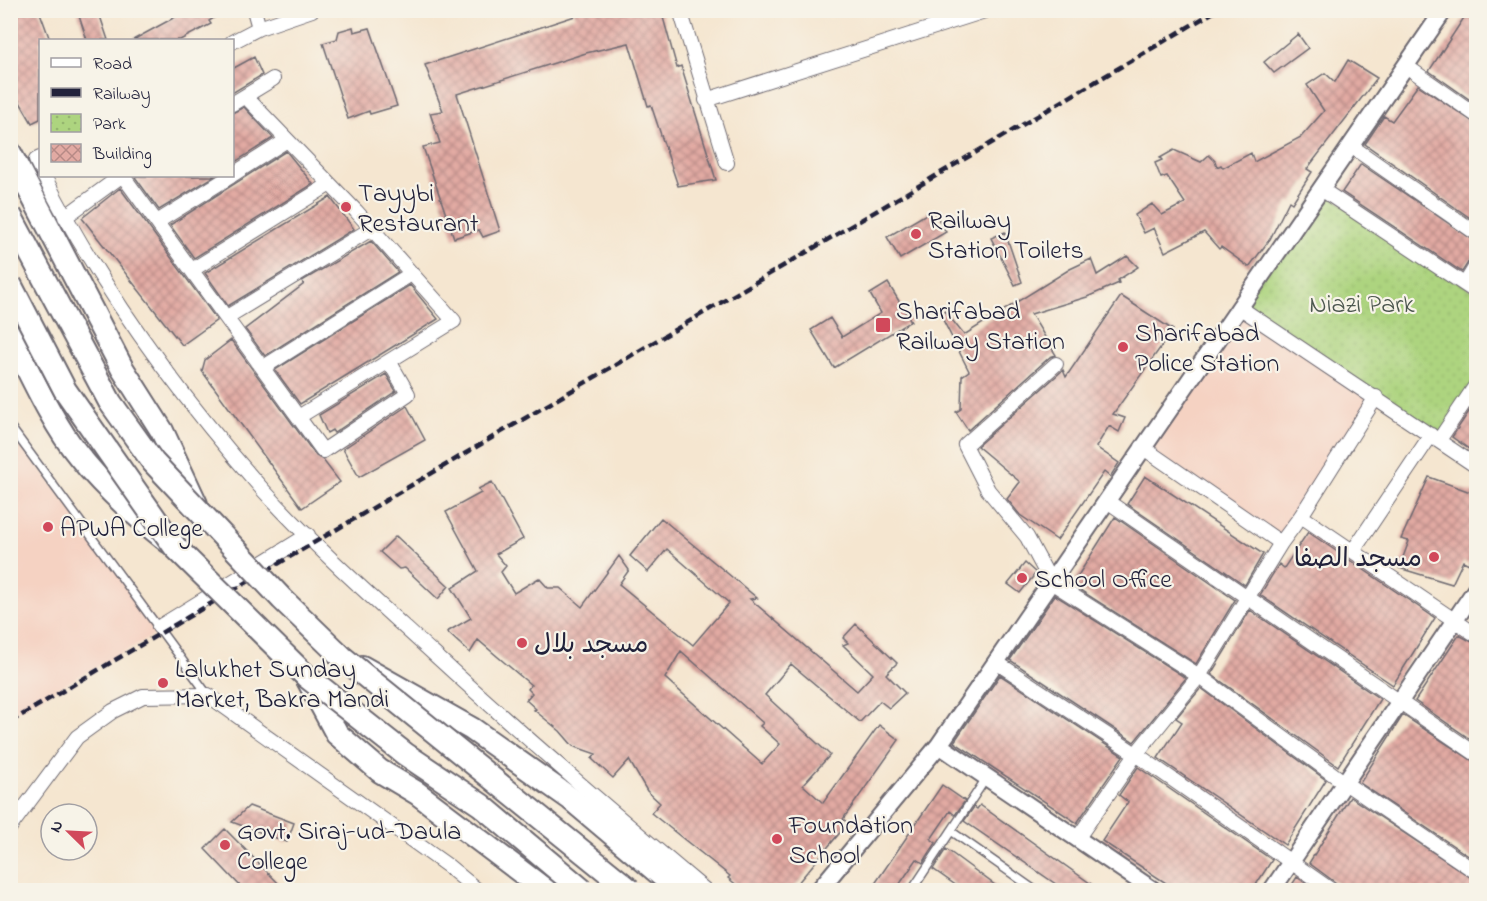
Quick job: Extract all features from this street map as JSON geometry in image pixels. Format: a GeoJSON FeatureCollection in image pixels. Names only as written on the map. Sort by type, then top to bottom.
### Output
{"type":"FeatureCollection","features":[{"type":"Feature","properties":{"kind":"highway"},"geometry":{"type":"LineString","coordinates":[[10,153],[122,368],[162,431],[197,507]]}},
{"type":"Feature","properties":{"kind":"highway"},"geometry":{"type":"LineString","coordinates":[[10,215],[110,402],[153,462],[282,599],[342,657],[630,891]]}},
{"type":"Feature","properties":{"kind":"highway"},"geometry":{"type":"LineString","coordinates":[[10,284],[65,390],[175,547]]}},
{"type":"Feature","properties":{"kind":"highway"},"geometry":{"type":"LineString","coordinates":[[10,334],[34,381],[77,454],[127,510],[175,547],[306,676],[405,754],[481,805],[582,891]]}},
{"type":"Feature","properties":{"kind":"highway"},"geometry":{"type":"LineString","coordinates":[[342,657],[401,687],[472,729],[571,799],[679,891]]}},
{"type":"Feature","properties":{"kind":"highway"},"geometry":{"type":"LineString","coordinates":[[306,676],[337,734],[380,771],[417,793],[544,891]]}},
{"type":"Feature","properties":{"kind":"street"},"geometry":{"type":"LineString","coordinates":[[254,10],[259,28]]}},
{"type":"Feature","properties":{"kind":"street"},"geometry":{"type":"LineString","coordinates":[[234,41],[259,28],[312,10]]}},
{"type":"Feature","properties":{"kind":"street"},"geometry":{"type":"LineString","coordinates":[[680,10],[727,163]]}},
{"type":"Feature","properties":{"kind":"street"},"geometry":{"type":"LineString","coordinates":[[706,100],[988,10]]}},
{"type":"Feature","properties":{"kind":"street"},"geometry":{"type":"LineString","coordinates":[[819,891],[939,745],[1444,10]]}},
{"type":"Feature","properties":{"kind":"street"},"geometry":{"type":"LineString","coordinates":[[1406,66],[1476,115]]}},
{"type":"Feature","properties":{"kind":"street"},"geometry":{"type":"LineString","coordinates":[[273,79],[239,100],[287,140],[330,184],[454,321],[300,417]]}},
{"type":"Feature","properties":{"kind":"street"},"geometry":{"type":"LineString","coordinates":[[234,174],[287,140]]}},
{"type":"Feature","properties":{"kind":"street"},"geometry":{"type":"LineString","coordinates":[[1350,146],[1476,233]]}},
{"type":"Feature","properties":{"kind":"street"},"geometry":{"type":"LineString","coordinates":[[45,177],[84,251],[168,373],[263,490],[308,535],[564,772],[705,891]]}},
{"type":"Feature","properties":{"kind":"street"},"geometry":{"type":"LineString","coordinates":[[65,217],[121,177]]}},
{"type":"Feature","properties":{"kind":"street"},"geometry":{"type":"LineString","coordinates":[[123,177],[264,367],[322,451],[408,394],[389,361]]}},
{"type":"Feature","properties":{"kind":"street"},"geometry":{"type":"LineString","coordinates":[[157,222],[229,177]]}},
{"type":"Feature","properties":{"kind":"street"},"geometry":{"type":"LineString","coordinates":[[192,270],[330,184]]}},
{"type":"Feature","properties":{"kind":"street"},"geometry":{"type":"LineString","coordinates":[[1321,189],[1471,288],[1476,266]]}},
{"type":"Feature","properties":{"kind":"street"},"geometry":{"type":"LineString","coordinates":[[227,317],[371,228]]}},
{"type":"Feature","properties":{"kind":"street"},"geometry":{"type":"LineString","coordinates":[[264,367],[411,274]]}},
{"type":"Feature","properties":{"kind":"street"},"geometry":{"type":"LineString","coordinates":[[1239,307],[1476,466]]}},
{"type":"Feature","properties":{"kind":"street"},"geometry":{"type":"LineString","coordinates":[[1056,364],[965,445],[988,490],[1027,537],[1051,582],[1199,676],[1345,783],[1476,872]]}},
{"type":"Feature","properties":{"kind":"street"},"geometry":{"type":"LineString","coordinates":[[1353,551],[1435,437],[1476,385]]}},
{"type":"Feature","properties":{"kind":"street"},"geometry":{"type":"LineString","coordinates":[[1077,839],[1136,754],[1199,676],[1281,543],[1301,516],[1376,397]]}},
{"type":"Feature","properties":{"kind":"street"},"geometry":{"type":"LineString","coordinates":[[1142,447],[1281,543]]}},
{"type":"Feature","properties":{"kind":"street"},"geometry":{"type":"LineString","coordinates":[[1107,501],[1476,754]]}},
{"type":"Feature","properties":{"kind":"street"},"geometry":{"type":"LineString","coordinates":[[1301,516],[1476,635]]}},
{"type":"Feature","properties":{"kind":"street"},"geometry":{"type":"LineString","coordinates":[[159,627],[308,535]]}},
{"type":"Feature","properties":{"kind":"street"},"geometry":{"type":"LineString","coordinates":[[1272,891],[1476,589]]}},
{"type":"Feature","properties":{"kind":"street"},"geometry":{"type":"LineString","coordinates":[[996,662],[1136,754],[1331,891]]}},
{"type":"Feature","properties":{"kind":"street"},"geometry":{"type":"LineString","coordinates":[[10,827],[77,737],[113,711],[143,696],[208,695],[448,866],[477,891]]}},
{"type":"Feature","properties":{"kind":"street"},"geometry":{"type":"LineString","coordinates":[[939,745],[1154,891]]}},
{"type":"Feature","properties":{"kind":"lane"},"geometry":{"type":"LineString","coordinates":[[10,426],[208,695]]}},
{"type":"Feature","properties":{"kind":"lane"},"geometry":{"type":"LineString","coordinates":[[915,889],[987,777]]}},
{"type":"Feature","properties":{"kind":"lane"},"geometry":{"type":"LineString","coordinates":[[951,831],[1035,891]]}},
{"type":"Feature","properties":{"kind":"shaded area"},"geometry":{"type":"Polygon","coordinates":[[[1239,308],[1380,401],[1281,542],[1143,448],[1239,308]]]}},
{"type":"Feature","properties":{"kind":"shaded area","name":"APWA College"},"geometry":{"type":"Polygon","coordinates":[[[10,427],[162,631],[11,714],[10,714],[10,427]]]}},
{"type":"Feature","properties":{"kind":"green space","name":"Niazi Park"},"geometry":{"type":"Polygon","coordinates":[[[1321,189],[1476,293],[1476,386],[1439,440],[1239,308],[1321,189]]]}},
{"type":"Feature","properties":{"kind":"building"},"geometry":{"type":"Polygon","coordinates":[[[10,10],[39,10],[50,39],[39,39],[39,120],[32,123],[10,85],[10,10]]]}},
{"type":"Feature","properties":{"kind":"building"},"geometry":{"type":"Polygon","coordinates":[[[77,10],[98,10],[108,39],[87,39],[77,10]]]}},
{"type":"Feature","properties":{"kind":"building"},"geometry":{"type":"Polygon","coordinates":[[[188,10],[226,10],[209,21],[211,24],[182,39],[135,39],[188,10]]]}},
{"type":"Feature","properties":{"kind":"building"},"geometry":{"type":"Polygon","coordinates":[[[573,10],[661,10],[677,68],[681,66],[716,180],[678,186],[651,105],[648,106],[629,43],[586,53],[457,94],[500,231],[483,237],[479,230],[454,238],[423,147],[440,143],[430,113],[443,111],[425,65],[575,16],[573,10]]]}},
{"type":"Feature","properties":{"kind":"building"},"geometry":{"type":"Polygon","coordinates":[[[1469,10],[1476,10],[1476,104],[1429,71],[1469,10]]]}},
{"type":"Feature","properties":{"kind":"building"},"geometry":{"type":"Polygon","coordinates":[[[353,27],[354,32],[370,28],[397,106],[370,114],[369,111],[348,119],[323,43],[337,39],[339,31],[353,27]]]}},
{"type":"Feature","properties":{"kind":"building"},"geometry":{"type":"Polygon","coordinates":[[[1298,34],[1308,48],[1274,73],[1264,62],[1298,34]]]}},
{"type":"Feature","properties":{"kind":"building"},"geometry":{"type":"Polygon","coordinates":[[[254,57],[262,75],[234,92],[234,68],[254,57]]]}},
{"type":"Feature","properties":{"kind":"building"},"geometry":{"type":"Polygon","coordinates":[[[1348,60],[1377,78],[1307,169],[1312,172],[1292,203],[1289,201],[1270,239],[1249,267],[1221,247],[1219,249],[1204,232],[1165,252],[1154,228],[1144,233],[1135,215],[1152,204],[1162,215],[1185,203],[1167,176],[1161,178],[1155,163],[1162,160],[1160,158],[1174,150],[1201,162],[1209,155],[1217,167],[1221,165],[1223,168],[1251,153],[1254,162],[1301,137],[1324,111],[1307,85],[1325,73],[1335,82],[1348,60]]]}},
{"type":"Feature","properties":{"kind":"building"},"geometry":{"type":"Polygon","coordinates":[[[1418,85],[1476,124],[1476,222],[1365,144],[1384,116],[1392,121],[1418,85]]]}},
{"type":"Feature","properties":{"kind":"building"},"geometry":{"type":"Polygon","coordinates":[[[244,107],[273,138],[234,163],[234,112],[244,107]]]}},
{"type":"Feature","properties":{"kind":"building"},"geometry":{"type":"Polygon","coordinates":[[[286,151],[313,184],[194,258],[170,225],[286,151]]]}},
{"type":"Feature","properties":{"kind":"building"},"geometry":{"type":"Polygon","coordinates":[[[1361,164],[1476,242],[1476,257],[1469,261],[1462,272],[1342,192],[1361,164]]]}},
{"type":"Feature","properties":{"kind":"building"},"geometry":{"type":"Polygon","coordinates":[[[135,177],[213,177],[159,210],[135,177]]]}},
{"type":"Feature","properties":{"kind":"building"},"geometry":{"type":"Polygon","coordinates":[[[120,188],[217,320],[182,345],[82,218],[120,188]]]}},
{"type":"Feature","properties":{"kind":"building"},"geometry":{"type":"Polygon","coordinates":[[[330,197],[354,229],[228,306],[205,273],[330,197]]]}},
{"type":"Feature","properties":{"kind":"building","name":"Railway Station Toilets"},"geometry":{"type":"Polygon","coordinates":[[[933,210],[946,232],[900,259],[887,237],[933,210]]]}},
{"type":"Feature","properties":{"kind":"building"},"geometry":{"type":"Polygon","coordinates":[[[1005,232],[1022,282],[1015,285],[991,238],[1005,232]]]}},
{"type":"Feature","properties":{"kind":"building"},"geometry":{"type":"Polygon","coordinates":[[[371,241],[398,272],[265,356],[245,329],[304,284],[302,281],[371,241]]]}},
{"type":"Feature","properties":{"kind":"building"},"geometry":{"type":"Polygon","coordinates":[[[1127,256],[1138,267],[1118,280],[1119,283],[1087,297],[1031,314],[1056,355],[1050,357],[968,430],[956,412],[961,409],[962,376],[969,371],[940,314],[945,311],[964,335],[1070,269],[1091,259],[1097,275],[1127,256]]]}},
{"type":"Feature","properties":{"kind":"building","name":"Sharifabad Railway Station"},"geometry":{"type":"Polygon","coordinates":[[[888,283],[911,321],[834,368],[811,330],[830,318],[842,337],[881,313],[870,294],[888,283]]]}},
{"type":"Feature","properties":{"kind":"building"},"geometry":{"type":"Polygon","coordinates":[[[410,285],[438,319],[300,404],[275,370],[410,285]]]}},
{"type":"Feature","properties":{"kind":"building"},"geometry":{"type":"Polygon","coordinates":[[[1121,296],[1173,330],[1113,414],[1125,418],[1119,432],[1109,426],[1096,447],[1119,463],[1110,477],[1104,472],[1057,540],[1020,515],[1007,499],[1020,482],[977,446],[1063,370],[1066,377],[1121,296]]]}},
{"type":"Feature","properties":{"kind":"building"},"geometry":{"type":"Polygon","coordinates":[[[231,340],[316,456],[323,460],[340,482],[302,508],[202,371],[205,360],[231,340]]]}},
{"type":"Feature","properties":{"kind":"building"},"geometry":{"type":"Polygon","coordinates":[[[386,374],[396,391],[334,433],[332,430],[327,433],[319,415],[386,374]]]}},
{"type":"Feature","properties":{"kind":"building"},"geometry":{"type":"Polygon","coordinates":[[[1476,401],[1476,454],[1452,437],[1476,401]]]}},
{"type":"Feature","properties":{"kind":"building"},"geometry":{"type":"Polygon","coordinates":[[[407,406],[425,440],[359,477],[343,449],[407,406]]]}},
{"type":"Feature","properties":{"kind":"building"},"geometry":{"type":"Polygon","coordinates":[[[1145,476],[1263,554],[1245,585],[1127,504],[1145,476]]]}},
{"type":"Feature","properties":{"kind":"building"},"geometry":{"type":"Polygon","coordinates":[[[1429,477],[1476,494],[1476,544],[1469,564],[1463,561],[1452,584],[1399,568],[1409,541],[1401,539],[1429,477]]]}},
{"type":"Feature","properties":{"kind":"building"},"geometry":{"type":"Polygon","coordinates":[[[492,482],[523,539],[496,554],[506,566],[501,572],[514,593],[539,578],[548,588],[560,588],[582,607],[619,556],[629,570],[619,584],[693,645],[729,603],[667,549],[648,572],[630,556],[661,518],[757,598],[750,599],[857,691],[873,674],[843,645],[848,643],[843,638],[856,624],[897,663],[886,674],[905,693],[889,708],[880,701],[860,722],[791,664],[765,695],[830,755],[803,785],[823,803],[879,725],[899,740],[843,819],[848,823],[791,891],[744,891],[728,878],[730,876],[651,813],[660,803],[647,791],[629,760],[613,778],[592,759],[596,754],[573,746],[560,731],[534,710],[536,709],[526,700],[532,693],[528,689],[531,685],[478,640],[470,653],[447,632],[471,618],[452,588],[478,571],[446,512],[481,493],[478,489],[492,482]],[[681,651],[665,678],[762,764],[780,744],[760,726],[763,723],[681,651]]]}},
{"type":"Feature","properties":{"kind":"building"},"geometry":{"type":"Polygon","coordinates":[[[1115,517],[1235,600],[1196,664],[1072,585],[1115,517]]]}},
{"type":"Feature","properties":{"kind":"building"},"geometry":{"type":"Polygon","coordinates":[[[1308,532],[1435,618],[1393,685],[1260,595],[1279,564],[1284,568],[1308,532]]]}},
{"type":"Feature","properties":{"kind":"building"},"geometry":{"type":"Polygon","coordinates":[[[396,536],[449,586],[438,599],[405,568],[399,569],[380,552],[396,536]]]}},
{"type":"Feature","properties":{"kind":"building","name":"School Office"},"geometry":{"type":"Polygon","coordinates":[[[1025,563],[1036,573],[1020,593],[1008,584],[1025,563]]]}},
{"type":"Feature","properties":{"kind":"building"},"geometry":{"type":"Polygon","coordinates":[[[1055,595],[1186,678],[1134,742],[1010,660],[1055,595]]]}},
{"type":"Feature","properties":{"kind":"building"},"geometry":{"type":"Polygon","coordinates":[[[1250,610],[1380,699],[1338,766],[1211,674],[1250,610]]]}},
{"type":"Feature","properties":{"kind":"building"},"geometry":{"type":"Polygon","coordinates":[[[1459,635],[1476,644],[1476,743],[1415,701],[1459,635]]]}},
{"type":"Feature","properties":{"kind":"building"},"geometry":{"type":"Polygon","coordinates":[[[1000,675],[1123,756],[1077,823],[954,742],[1000,675]]]}},
{"type":"Feature","properties":{"kind":"building"},"geometry":{"type":"Polygon","coordinates":[[[1201,688],[1326,780],[1285,845],[1158,758],[1182,722],[1176,718],[1201,688]]]}},
{"type":"Feature","properties":{"kind":"building"},"geometry":{"type":"Polygon","coordinates":[[[1403,715],[1476,763],[1476,861],[1360,783],[1403,715]]]}},
{"type":"Feature","properties":{"kind":"building"},"geometry":{"type":"Polygon","coordinates":[[[1138,767],[1272,860],[1252,891],[1178,891],[1102,841],[1128,802],[1119,795],[1138,767]]]}},
{"type":"Feature","properties":{"kind":"building"},"geometry":{"type":"Polygon","coordinates":[[[942,785],[965,801],[955,815],[950,811],[931,839],[936,843],[923,863],[917,859],[895,891],[870,891],[942,785]]]}},
{"type":"Feature","properties":{"kind":"building"},"geometry":{"type":"Polygon","coordinates":[[[1350,797],[1476,881],[1473,891],[1340,891],[1336,883],[1309,863],[1350,797]]]}},
{"type":"Feature","properties":{"kind":"building"},"geometry":{"type":"Polygon","coordinates":[[[980,805],[1101,891],[1066,891],[964,821],[974,807],[977,809],[980,805]]]}},
{"type":"Feature","properties":{"kind":"building"},"geometry":{"type":"Polygon","coordinates":[[[249,806],[294,823],[287,842],[232,822],[249,806]]]}},
{"type":"Feature","properties":{"kind":"building","name":"Govt. Siraj-ud-Daula College"},"geometry":{"type":"Polygon","coordinates":[[[225,829],[286,891],[245,891],[205,849],[225,829]]]}},
{"type":"Feature","properties":{"kind":"building"},"geometry":{"type":"Polygon","coordinates":[[[946,849],[1003,891],[964,891],[933,869],[946,849]]]}},
{"type":"Feature","properties":{"kind":"building"},"geometry":{"type":"Polygon","coordinates":[[[1297,877],[1316,891],[1288,891],[1297,877]]]}},
{"type":"Feature","properties":{"kind":"railway"},"geometry":{"type":"LineString","coordinates":[[10,722],[1217,10]]}},
{"type":"Feature","properties":{"kind":"place","name":"Tayybi Restaurant"},"geometry":{"type":"Point","coordinates":[346,207]}},
{"type":"Feature","properties":{"kind":"place","name":"Railway Station Toilets"},"geometry":{"type":"Point","coordinates":[916,234]}},
{"type":"Feature","properties":{"kind":"place","name":"Sharifabad Railway Station"},"geometry":{"type":"Point","coordinates":[883,325]}},
{"type":"Feature","properties":{"kind":"place","name":"Sharifabad Police Station"},"geometry":{"type":"Point","coordinates":[1123,347]}},
{"type":"Feature","properties":{"kind":"place","name":"APWA College"},"geometry":{"type":"Point","coordinates":[48,527]}},
{"type":"Feature","properties":{"kind":"place","name":"مسجد الصفا"},"geometry":{"type":"Point","coordinates":[1434,557]}},
{"type":"Feature","properties":{"kind":"place","name":"School Office"},"geometry":{"type":"Point","coordinates":[1022,578]}},
{"type":"Feature","properties":{"kind":"place","name":"مسجد بلال"},"geometry":{"type":"Point","coordinates":[522,643]}},
{"type":"Feature","properties":{"kind":"place","name":"Lalukhet Sunday Market, Bakra Mandi"},"geometry":{"type":"Point","coordinates":[163,683]}},
{"type":"Feature","properties":{"kind":"place","name":"Foundation School"},"geometry":{"type":"Point","coordinates":[777,839]}},
{"type":"Feature","properties":{"kind":"place","name":"Govt. Siraj-ud-Daula College"},"geometry":{"type":"Point","coordinates":[225,845]}}]}
